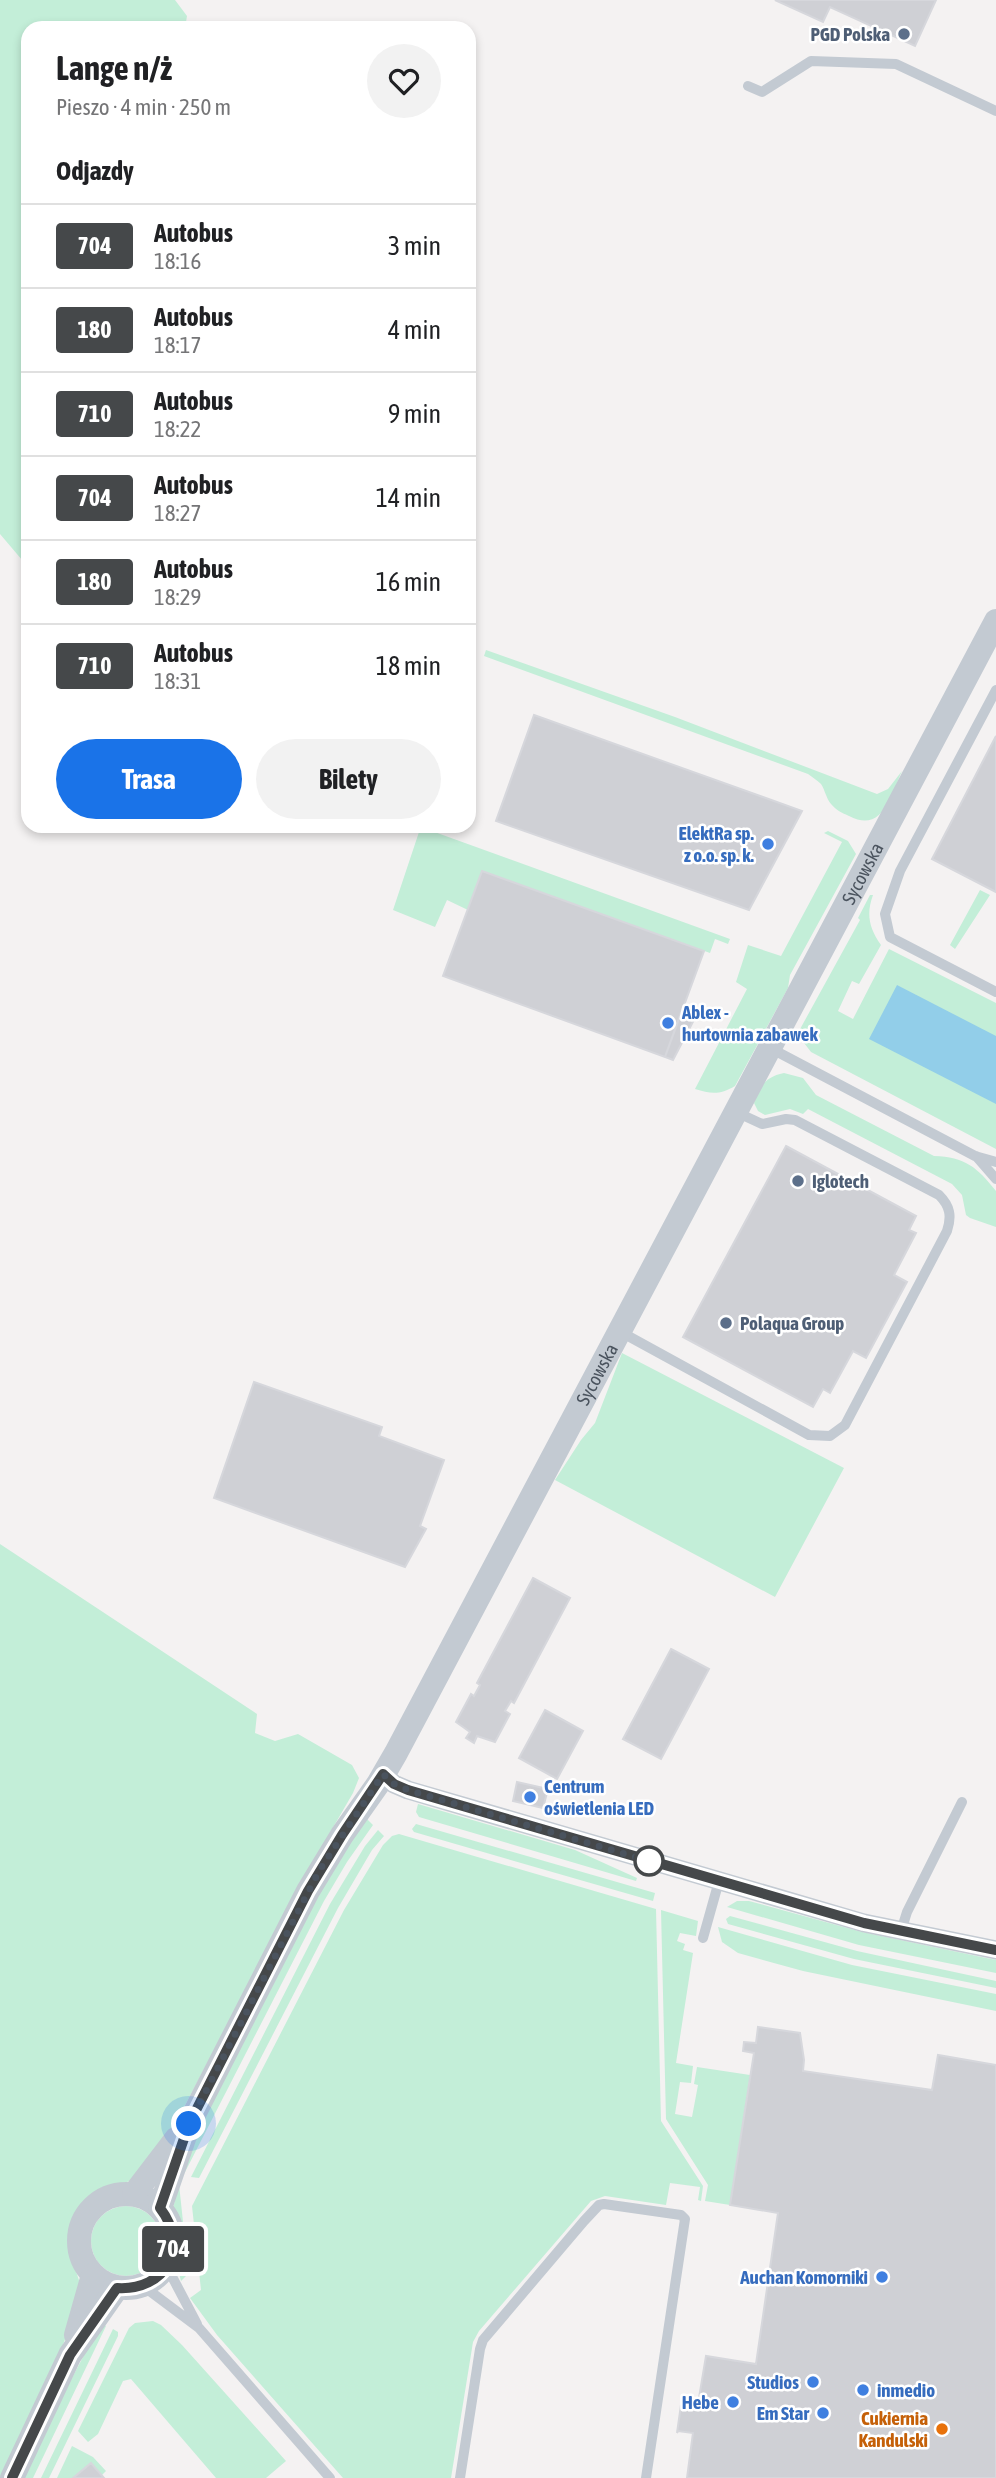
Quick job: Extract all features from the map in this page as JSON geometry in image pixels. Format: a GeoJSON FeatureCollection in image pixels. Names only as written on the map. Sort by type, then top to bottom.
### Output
{"type":"FeatureCollection","features":[{"type":"Feature","properties":{"kind":"street","name":"Sycowska"},"geometry":{"type":"LineString","coordinates":[[160,2208],[189,2124],[319,1871],[383,1774],[493,1572],[996,621]]}},
{"type":"Feature","properties":{"kind":"street"},"geometry":{"type":"LineString","coordinates":[[383,1774],[394,1784],[408,1790],[864,1923],[996,1950]]}},
{"type":"Feature","properties":{"kind":"street","name":"Sycowska"},"geometry":{"type":"LineString","coordinates":[[134,2194],[189,2124]]}},
{"type":"Feature","properties":{"kind":"street"},"geometry":{"type":"LineString","coordinates":[[134,2194],[148,2199],[160,2208],[174,2236],[174,2247],[167,2267],[152,2281],[130,2289],[117,2288],[93,2275],[80,2255],[79,2231],[90,2210],[110,2196],[134,2194]]}},
{"type":"Feature","properties":{"kind":"street"},"geometry":{"type":"LineString","coordinates":[[12,2478],[70,2355],[93,2275]]}},
{"type":"Feature","properties":{"kind":"street"},"geometry":{"type":"LineString","coordinates":[[70,2355],[117,2288]]}},
{"type":"Feature","properties":{"kind":"lane"},"geometry":{"type":"LineString","coordinates":[[748,86],[762,92],[811,61],[896,64],[996,111]]}},
{"type":"Feature","properties":{"kind":"lane"},"geometry":{"type":"LineString","coordinates":[[996,690],[900,871],[886,914],[890,937],[996,992]]}},
{"type":"Feature","properties":{"kind":"lane"},"geometry":{"type":"LineString","coordinates":[[769,1048],[975,1156],[996,1162]]}},
{"type":"Feature","properties":{"kind":"lane"},"geometry":{"type":"LineString","coordinates":[[619,1331],[809,1435],[830,1436],[845,1425],[947,1231],[950,1211],[939,1195],[795,1120],[762,1124],[735,1111]]}},
{"type":"Feature","properties":{"kind":"lane"},"geometry":{"type":"LineString","coordinates":[[975,1156],[996,1179]]}},
{"type":"Feature","properties":{"kind":"lane"},"geometry":{"type":"LineString","coordinates":[[901,1931],[907,1912],[962,1802]]}},
{"type":"Feature","properties":{"kind":"lane"},"geometry":{"type":"LineString","coordinates":[[703,1938],[719,1881]]}},
{"type":"Feature","properties":{"kind":"lane"},"geometry":{"type":"LineString","coordinates":[[460,2478],[482,2343],[584,2221],[604,2204],[681,2215],[685,2219],[646,2478]]}},
{"type":"Feature","properties":{"kind":"lane"},"geometry":{"type":"LineString","coordinates":[[167,2267],[199,2328]]}},
{"type":"Feature","properties":{"kind":"lane"},"geometry":{"type":"LineString","coordinates":[[143,2286],[199,2328],[330,2478]]}},
{"type":"Feature","properties":{"kind":"green space"},"geometry":{"type":"Polygon","coordinates":[[[0,0],[175,0],[187,16],[186,21],[21,21],[21,559],[0,534],[0,0]]]}},
{"type":"Feature","properties":{"kind":"green space"},"geometry":{"type":"Polygon","coordinates":[[[486,650],[675,717],[877,794],[888,789],[902,771],[884,809],[870,820],[861,820],[835,808],[829,802],[821,784],[808,774],[484,656],[486,650]]]}},
{"type":"Feature","properties":{"kind":"green space"},"geometry":{"type":"Polygon","coordinates":[[[828,831],[848,841],[856,854],[790,975],[788,988],[735,1086],[715,1093],[695,1089],[747,989],[736,982],[748,945],[781,956],[842,842],[824,833],[828,831]]]}},
{"type":"Feature","properties":{"kind":"green space"},"geometry":{"type":"Polygon","coordinates":[[[419,833],[437,833],[730,939],[728,944],[715,939],[710,953],[482,871],[468,910],[447,900],[435,927],[393,910],[419,833]]]}},
{"type":"Feature","properties":{"kind":"green space"},"geometry":{"type":"Polygon","coordinates":[[[980,890],[990,895],[955,949],[950,945],[980,890]]]}},
{"type":"Feature","properties":{"kind":"green space"},"geometry":{"type":"Polygon","coordinates":[[[870,895],[873,895],[870,921],[881,945],[859,984],[852,981],[838,1011],[853,1019],[889,949],[996,1003],[996,1149],[811,1052],[801,1039],[799,1031],[860,920],[858,918],[870,895]]]}},
{"type":"Feature","properties":{"kind":"green space"},"geometry":{"type":"Polygon","coordinates":[[[784,1073],[803,1078],[816,1095],[934,1156],[970,1165],[996,1191],[996,1227],[966,1215],[962,1195],[952,1184],[808,1109],[803,1114],[790,1109],[765,1115],[758,1111],[754,1103],[762,1087],[772,1077],[784,1073]]]}},
{"type":"Feature","properties":{"kind":"green space"},"geometry":{"type":"Polygon","coordinates":[[[622,1353],[844,1468],[775,1597],[555,1480],[595,1423],[622,1353]]]}},
{"type":"Feature","properties":{"kind":"green space"},"geometry":{"type":"Polygon","coordinates":[[[0,1544],[257,1714],[255,1733],[275,1741],[298,1734],[352,1765],[359,1778],[172,2130],[141,2176],[101,2188],[83,2202],[71,2224],[68,2248],[81,2286],[76,2311],[61,2350],[0,2478],[0,1544]]]}},
{"type":"Feature","properties":{"kind":"green space"},"geometry":{"type":"Polygon","coordinates":[[[418,1804],[575,1850],[637,1878],[636,1881],[419,1817],[416,1812],[418,1804]]]}},
{"type":"Feature","properties":{"kind":"green space"},"geometry":{"type":"Polygon","coordinates":[[[367,1819],[373,1825],[324,1901],[184,2174],[197,2130],[338,1858],[367,1819]]]}},
{"type":"Feature","properties":{"kind":"green space"},"geometry":{"type":"Polygon","coordinates":[[[416,1824],[655,1893],[653,1901],[414,1832],[412,1829],[416,1824]]]}},
{"type":"Feature","properties":{"kind":"green space"},"geometry":{"type":"Polygon","coordinates":[[[378,1830],[384,1836],[372,1850],[338,1908],[199,2178],[191,2177],[330,1904],[365,1846],[378,1830]]]}},
{"type":"Feature","properties":{"kind":"green space"},"geometry":{"type":"Polygon","coordinates":[[[399,1834],[656,1909],[661,2121],[703,2186],[701,2201],[698,2200],[700,2187],[670,2183],[666,2205],[605,2196],[591,2201],[479,2331],[473,2342],[451,2478],[343,2478],[217,2335],[190,2298],[201,2290],[192,2206],[344,1910],[383,1845],[392,1836],[399,1834]]]}},
{"type":"Feature","properties":{"kind":"green space"},"geometry":{"type":"Polygon","coordinates":[[[737,1901],[749,1901],[862,1932],[996,1960],[996,1973],[859,1945],[727,1907],[737,1901]]]}},
{"type":"Feature","properties":{"kind":"green space"},"geometry":{"type":"Polygon","coordinates":[[[661,1910],[698,1921],[696,1936],[680,1933],[677,1941],[685,1944],[683,1950],[693,1953],[676,2063],[693,2066],[691,2083],[680,2082],[675,2114],[692,2117],[698,2085],[694,2084],[697,2067],[750,2075],[730,2205],[705,2201],[708,2185],[666,2119],[661,1910]]]}},
{"type":"Feature","properties":{"kind":"green space"},"geometry":{"type":"Polygon","coordinates":[[[730,1916],[857,1951],[996,1981],[996,1988],[854,1959],[728,1924],[726,1919],[730,1916]]]}},
{"type":"Feature","properties":{"kind":"green space"},"geometry":{"type":"Polygon","coordinates":[[[718,1927],[852,1965],[996,1994],[996,2011],[803,1971],[738,1953],[722,1942],[718,1927]]]}},
{"type":"Feature","properties":{"kind":"green space"},"geometry":{"type":"Polygon","coordinates":[[[179,2184],[188,2269],[181,2281],[178,2269],[182,2238],[173,2208],[179,2184]]]}},
{"type":"Feature","properties":{"kind":"green space"},"geometry":{"type":"Polygon","coordinates":[[[126,2206],[151,2216],[161,2241],[151,2266],[126,2276],[101,2266],[91,2241],[101,2216],[126,2206]]]}},
{"type":"Feature","properties":{"kind":"green space"},"geometry":{"type":"Polygon","coordinates":[[[153,2321],[182,2345],[286,2461],[266,2478],[216,2478],[131,2379],[123,2381],[98,2434],[88,2442],[78,2431],[129,2328],[135,2323],[153,2321]]]}},
{"type":"Feature","properties":{"kind":"green space"},"geometry":{"type":"Polygon","coordinates":[[[101,2323],[106,2326],[33,2478],[24,2478],[45,2429],[101,2323]]]}},
{"type":"Feature","properties":{"kind":"green space"},"geometry":{"type":"Polygon","coordinates":[[[113,2329],[118,2332],[118,2336],[49,2478],[41,2478],[113,2329]]]}},
{"type":"Feature","properties":{"kind":"green space"},"geometry":{"type":"Polygon","coordinates":[[[72,2446],[93,2457],[106,2471],[102,2475],[91,2463],[73,2478],[57,2478],[72,2446]]]}},
{"type":"Feature","properties":{"kind":"water"},"geometry":{"type":"Polygon","coordinates":[[[897,985],[996,1036],[996,1104],[869,1039],[897,985]]]}},
{"type":"Feature","properties":{"kind":"building","name":"PGD Polska"},"geometry":{"type":"Polygon","coordinates":[[[775,0],[936,0],[915,46],[830,7],[823,22],[775,0]]]}},
{"type":"Feature","properties":{"kind":"building"},"geometry":{"type":"Polygon","coordinates":[[[534,715],[802,811],[749,910],[496,821],[534,715]]]}},
{"type":"Feature","properties":{"kind":"building"},"geometry":{"type":"Polygon","coordinates":[[[996,736],[996,892],[932,859],[996,736]]]}},
{"type":"Feature","properties":{"kind":"building"},"geometry":{"type":"Polygon","coordinates":[[[482,871],[704,951],[665,1057],[443,976],[482,871]]]}},
{"type":"Feature","properties":{"kind":"building"},"geometry":{"type":"Polygon","coordinates":[[[683,1007],[696,1016],[673,1060],[665,1057],[683,1007]]]}},
{"type":"Feature","properties":{"kind":"building"},"geometry":{"type":"Polygon","coordinates":[[[786,1146],[916,1216],[909,1230],[916,1233],[894,1275],[907,1282],[866,1358],[853,1351],[830,1393],[823,1389],[813,1407],[683,1337],[786,1146]]]}},
{"type":"Feature","properties":{"kind":"building"},"geometry":{"type":"Polygon","coordinates":[[[254,1382],[382,1427],[379,1436],[444,1460],[420,1526],[426,1529],[405,1567],[214,1498],[254,1382]]]}},
{"type":"Feature","properties":{"kind":"building"},"geometry":{"type":"Polygon","coordinates":[[[533,1578],[570,1598],[514,1703],[511,1701],[505,1711],[510,1714],[495,1742],[477,1736],[474,1743],[466,1738],[470,1732],[456,1722],[471,1694],[474,1696],[480,1685],[477,1683],[533,1578]]]}},
{"type":"Feature","properties":{"kind":"building"},"geometry":{"type":"Polygon","coordinates":[[[671,1649],[709,1669],[661,1759],[623,1739],[671,1649]]]}},
{"type":"Feature","properties":{"kind":"building"},"geometry":{"type":"Polygon","coordinates":[[[545,1710],[583,1731],[557,1779],[519,1758],[545,1710]]]}},
{"type":"Feature","properties":{"kind":"building"},"geometry":{"type":"Polygon","coordinates":[[[517,1782],[548,1789],[543,1808],[513,1801],[517,1782]]]}},
{"type":"Feature","properties":{"kind":"building","name":"Auchan Komorniki"},"geometry":{"type":"Polygon","coordinates":[[[758,2027],[800,2033],[803,2071],[932,2090],[938,2055],[996,2065],[996,2478],[687,2478],[693,2433],[677,2433],[681,2405],[682,2408],[697,2410],[706,2356],[756,2364],[778,2213],[730,2205],[754,2053],[743,2051],[744,2042],[756,2043],[758,2027]]]}},
{"type":"Feature","properties":{"kind":"building"},"geometry":{"type":"Polygon","coordinates":[[[91,2463],[104,2478],[73,2478],[91,2463]]]}},
{"type":"Feature","properties":{"kind":"bus line","name":"704"},"geometry":{"type":"LineString","coordinates":[[12,2478],[70,2355],[117,2288],[143,2286],[167,2267],[174,2247],[174,2236],[167,2216],[160,2208],[189,2124],[319,1871],[383,1774],[394,1784],[408,1790],[864,1923],[996,1950]]}},
{"type":"Feature","properties":{"kind":"place","name":"PGD Polska"},"geometry":{"type":"Point","coordinates":[904,34]}},
{"type":"Feature","properties":{"kind":"place","name":"ElektRa sp. z o.o. sp. k."},"geometry":{"type":"Point","coordinates":[768,844]}},
{"type":"Feature","properties":{"kind":"place","name":"Ablex - hurtownia zabawek"},"geometry":{"type":"Point","coordinates":[668,1023]}},
{"type":"Feature","properties":{"kind":"place","name":"Iglotech"},"geometry":{"type":"Point","coordinates":[798,1181]}},
{"type":"Feature","properties":{"kind":"place","name":"Polaqua Group"},"geometry":{"type":"Point","coordinates":[726,1323]}},
{"type":"Feature","properties":{"kind":"place","name":"Centrum oświetlenia LED"},"geometry":{"type":"Point","coordinates":[530,1797]}},
{"type":"Feature","properties":{"kind":"place","name":"Auchan Komorniki"},"geometry":{"type":"Point","coordinates":[882,2277]}},
{"type":"Feature","properties":{"kind":"place","name":"Studios"},"geometry":{"type":"Point","coordinates":[813,2382]}},
{"type":"Feature","properties":{"kind":"place","name":"inmedio"},"geometry":{"type":"Point","coordinates":[863,2390]}},
{"type":"Feature","properties":{"kind":"place","name":"Hebe"},"geometry":{"type":"Point","coordinates":[733,2402]}},
{"type":"Feature","properties":{"kind":"place","name":"Em Star"},"geometry":{"type":"Point","coordinates":[823,2413]}},
{"type":"Feature","properties":{"kind":"place","name":"Cukiernia Kandulski"},"geometry":{"type":"Point","coordinates":[942,2429]}},
{"type":"Feature","properties":{"kind":"route"},"geometry":{"type":"LineString","coordinates":[[189,2124],[319,1871],[383,1774],[394,1784],[408,1790],[649,1861]]}}]}
